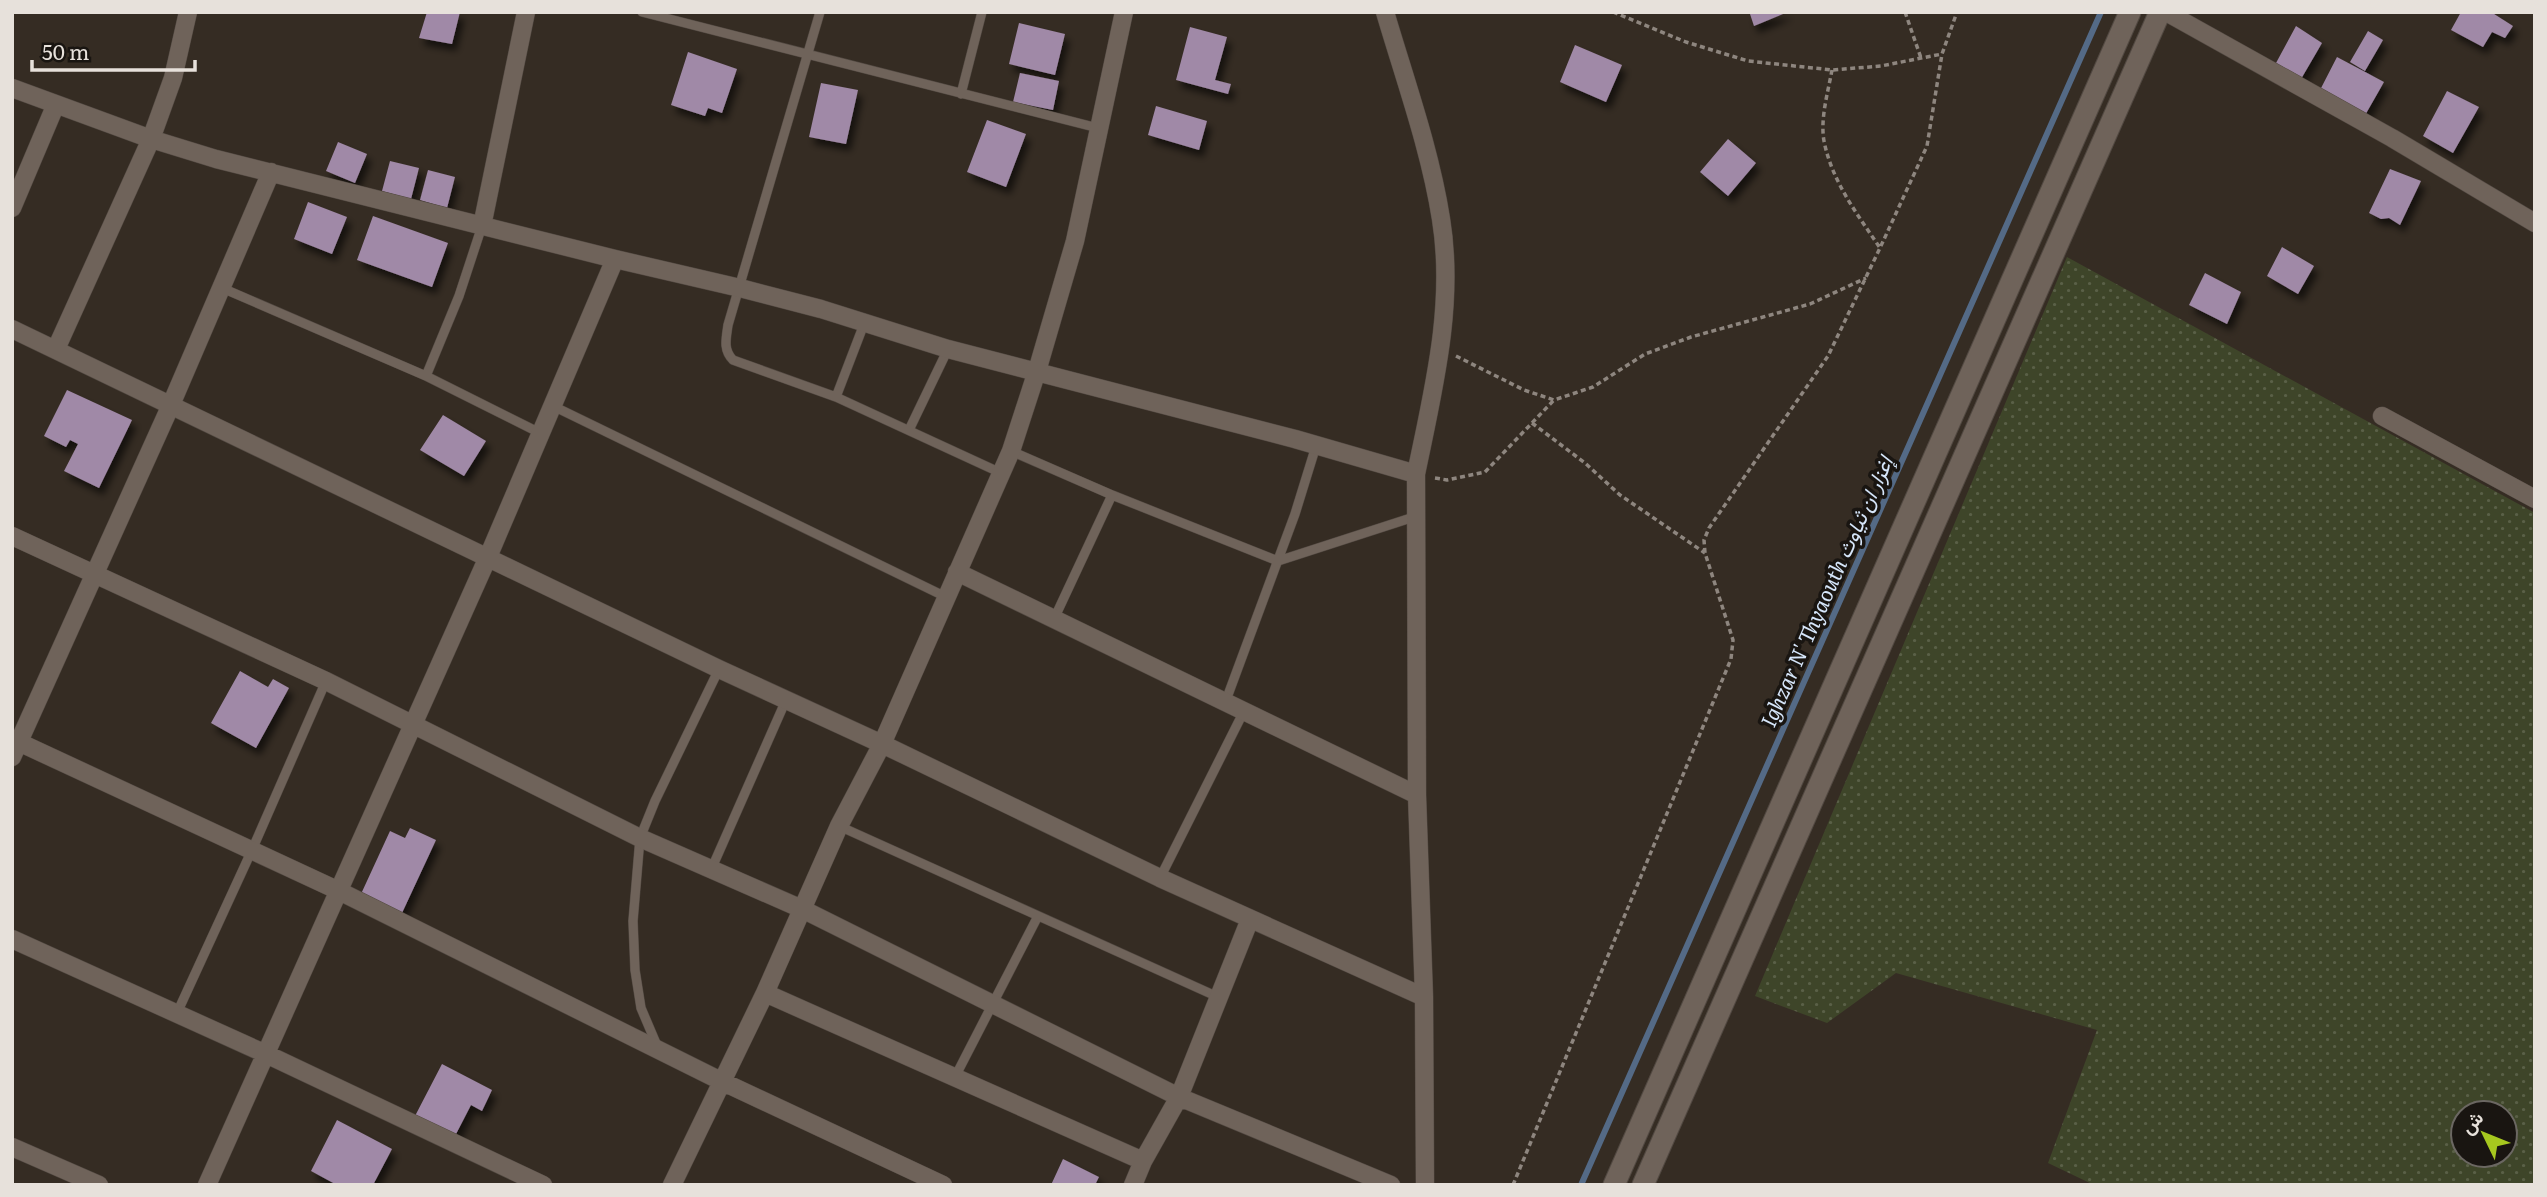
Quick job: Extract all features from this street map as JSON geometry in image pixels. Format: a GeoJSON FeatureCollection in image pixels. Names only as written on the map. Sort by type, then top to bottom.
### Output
{"type":"FeatureCollection","features":[{"type":"Feature","properties":{"kind":"street"},"geometry":{"type":"LineString","coordinates":[[56,349],[151,139],[173,78],[188,12]]}},
{"type":"Feature","properties":{"kind":"street"},"geometry":{"type":"LineString","coordinates":[[482,226],[526,12]]}},
{"type":"Feature","properties":{"kind":"street"},"geometry":{"type":"LineString","coordinates":[[672,1185],[765,993],[839,826],[882,744],[1011,451],[1075,241],[1124,12]]}},
{"type":"Feature","properties":{"kind":"street"},"geometry":{"type":"LineString","coordinates":[[1385,12],[1431,172],[1442,221],[1445,270],[1442,348],[1416,474],[1417,795],[1424,998],[1425,1185]]}},
{"type":"Feature","properties":{"kind":"street"},"geometry":{"type":"LineString","coordinates":[[1614,1185],[2130,12]]}},
{"type":"Feature","properties":{"kind":"street"},"geometry":{"type":"LineString","coordinates":[[1643,1185],[2160,12]]}},
{"type":"Feature","properties":{"kind":"street"},"geometry":{"type":"LineString","coordinates":[[2166,12],[2392,138],[2535,223]]}},
{"type":"Feature","properties":{"kind":"street"},"geometry":{"type":"LineString","coordinates":[[12,88],[151,139],[271,173],[821,309],[948,349],[1416,474]]}},
{"type":"Feature","properties":{"kind":"street"},"geometry":{"type":"LineString","coordinates":[[12,208],[56,104]]}},
{"type":"Feature","properties":{"kind":"street"},"geometry":{"type":"LineString","coordinates":[[271,173],[170,407],[15,746],[337,890],[723,1082],[943,1185]]}},
{"type":"Feature","properties":{"kind":"street"},"geometry":{"type":"LineString","coordinates":[[207,1185],[488,557],[615,260]]}},
{"type":"Feature","properties":{"kind":"street"},"geometry":{"type":"LineString","coordinates":[[12,330],[719,670],[882,744],[1160,878],[1424,998]]}},
{"type":"Feature","properties":{"kind":"street"},"geometry":{"type":"LineString","coordinates":[[2382,416],[2535,499]]}},
{"type":"Feature","properties":{"kind":"street"},"geometry":{"type":"LineString","coordinates":[[12,536],[326,681],[640,838],[802,909],[1179,1097],[1391,1185]]}},
{"type":"Feature","properties":{"kind":"street"},"geometry":{"type":"LineString","coordinates":[[957,572],[1417,795]]}},
{"type":"Feature","properties":{"kind":"street"},"geometry":{"type":"LineString","coordinates":[[1133,1185],[1143,1161],[1179,1097],[1250,919]]}},
{"type":"Feature","properties":{"kind":"street"},"geometry":{"type":"LineString","coordinates":[[12,940],[266,1054],[543,1185]]}},
{"type":"Feature","properties":{"kind":"street"},"geometry":{"type":"LineString","coordinates":[[765,993],[1143,1161]]}},
{"type":"Feature","properties":{"kind":"street"},"geometry":{"type":"LineString","coordinates":[[12,1147],[99,1185]]}},
{"type":"Feature","properties":{"kind":"lane"},"geometry":{"type":"LineString","coordinates":[[642,12],[1098,128]]}},
{"type":"Feature","properties":{"kind":"lane"},"geometry":{"type":"LineString","coordinates":[[820,12],[728,325],[725,344],[728,355],[733,360],[836,397],[1001,473]]}},
{"type":"Feature","properties":{"kind":"lane"},"geometry":{"type":"LineString","coordinates":[[961,94],[982,12]]}},
{"type":"Feature","properties":{"kind":"lane"},"geometry":{"type":"LineString","coordinates":[[426,376],[459,296],[482,226]]}},
{"type":"Feature","properties":{"kind":"lane"},"geometry":{"type":"LineString","coordinates":[[222,288],[426,376],[540,433]]}},
{"type":"Feature","properties":{"kind":"lane"},"geometry":{"type":"LineString","coordinates":[[836,397],[864,324]]}},
{"type":"Feature","properties":{"kind":"lane"},"geometry":{"type":"LineString","coordinates":[[909,430],[948,349]]}},
{"type":"Feature","properties":{"kind":"lane"},"geometry":{"type":"LineString","coordinates":[[553,406],[946,597]]}},
{"type":"Feature","properties":{"kind":"lane"},"geometry":{"type":"LineString","coordinates":[[1225,703],[1278,561],[1316,446]]}},
{"type":"Feature","properties":{"kind":"lane"},"geometry":{"type":"LineString","coordinates":[[1011,451],[1112,495],[1278,561],[1417,516]]}},
{"type":"Feature","properties":{"kind":"lane"},"geometry":{"type":"LineString","coordinates":[[1054,619],[1112,495]]}},
{"type":"Feature","properties":{"kind":"lane"},"geometry":{"type":"LineString","coordinates":[[658,1050],[641,1008],[635,970],[633,921],[640,838],[655,801],[719,670]]}},
{"type":"Feature","properties":{"kind":"lane"},"geometry":{"type":"LineString","coordinates":[[177,1013],[326,681]]}},
{"type":"Feature","properties":{"kind":"lane"},"geometry":{"type":"LineString","coordinates":[[711,870],[786,700]]}},
{"type":"Feature","properties":{"kind":"lane"},"geometry":{"type":"LineString","coordinates":[[1160,878],[1244,710]]}},
{"type":"Feature","properties":{"kind":"lane"},"geometry":{"type":"LineString","coordinates":[[839,826],[1217,997]]}},
{"type":"Feature","properties":{"kind":"lane"},"geometry":{"type":"LineString","coordinates":[[955,1077],[1038,916]]}},
{"type":"Feature","properties":{"kind":"path"},"geometry":{"type":"LineString","coordinates":[[1613,12],[1686,42],[1748,61],[1832,70],[1881,66],[1942,54]]}},
{"type":"Feature","properties":{"kind":"path"},"geometry":{"type":"LineString","coordinates":[[1905,12],[1921,58]]}},
{"type":"Feature","properties":{"kind":"path"},"geometry":{"type":"LineString","coordinates":[[1513,1185],[1731,659],[1733,640],[1705,553],[1704,540],[1709,528],[1828,356],[1866,278],[1927,145],[1942,54],[1957,12]]}},
{"type":"Feature","properties":{"kind":"path"},"geometry":{"type":"LineString","coordinates":[[1832,70],[1825,103],[1824,140],[1839,187],[1880,248]]}},
{"type":"Feature","properties":{"kind":"path"},"geometry":{"type":"LineString","coordinates":[[1416,474],[1447,480],[1485,472],[1555,400],[1593,387],[1645,354],[1691,337],[1810,304],[1866,278]]}},
{"type":"Feature","properties":{"kind":"path"},"geometry":{"type":"LineString","coordinates":[[1442,348],[1524,390],[1555,400]]}},
{"type":"Feature","properties":{"kind":"path"},"geometry":{"type":"LineString","coordinates":[[1532,423],[1585,463],[1620,495],[1705,553]]}},
{"type":"Feature","properties":{"kind":"green space"},"geometry":{"type":"Polygon","coordinates":[[[2067,257],[2535,513],[2535,1185],[2094,1185],[2048,1163],[2097,1030],[1896,973],[1827,1023],[1755,996],[2067,257]]]}},
{"type":"Feature","properties":{"kind":"building"},"geometry":{"type":"Polygon","coordinates":[[[427,12],[460,12],[452,44],[419,38],[427,12]]]}},
{"type":"Feature","properties":{"kind":"building"},"geometry":{"type":"Polygon","coordinates":[[[1788,12],[1754,26],[1750,14],[1788,12]]]}},
{"type":"Feature","properties":{"kind":"building"},"geometry":{"type":"Polygon","coordinates":[[[2461,12],[2491,12],[2513,26],[2505,38],[2492,32],[2483,47],[2451,30],[2461,12]]]}},
{"type":"Feature","properties":{"kind":"building"},"geometry":{"type":"Polygon","coordinates":[[[1019,23],[1065,34],[1055,75],[1009,64],[1019,23]]]}},
{"type":"Feature","properties":{"kind":"building"},"geometry":{"type":"Polygon","coordinates":[[[2296,26],[2322,43],[2301,79],[2276,63],[2296,26]]]}},
{"type":"Feature","properties":{"kind":"building"},"geometry":{"type":"Polygon","coordinates":[[[1190,27],[1227,37],[1215,80],[1231,84],[1228,94],[1176,80],[1190,27]]]}},
{"type":"Feature","properties":{"kind":"building"},"geometry":{"type":"Polygon","coordinates":[[[2368,31],[2383,40],[2365,71],[2350,62],[2368,31]]]}},
{"type":"Feature","properties":{"kind":"building"},"geometry":{"type":"Polygon","coordinates":[[[1575,45],[1622,65],[1606,102],[1560,82],[1575,45]]]}},
{"type":"Feature","properties":{"kind":"building"},"geometry":{"type":"Polygon","coordinates":[[[688,52],[737,69],[722,113],[708,108],[705,116],[671,105],[688,52]]]}},
{"type":"Feature","properties":{"kind":"building"},"geometry":{"type":"Polygon","coordinates":[[[2337,57],[2384,82],[2364,117],[2319,92],[2337,57]]]}},
{"type":"Feature","properties":{"kind":"building"},"geometry":{"type":"Polygon","coordinates":[[[1020,73],[1059,81],[1053,110],[1013,102],[1020,73]]]}},
{"type":"Feature","properties":{"kind":"building"},"geometry":{"type":"Polygon","coordinates":[[[821,83],[858,90],[846,144],[809,137],[821,83]]]}},
{"type":"Feature","properties":{"kind":"building"},"geometry":{"type":"Polygon","coordinates":[[[2447,91],[2479,107],[2453,153],[2423,136],[2447,91]]]}},
{"type":"Feature","properties":{"kind":"building"},"geometry":{"type":"Polygon","coordinates":[[[1156,106],[1207,121],[1199,150],[1148,135],[1156,106]]]}},
{"type":"Feature","properties":{"kind":"building"},"geometry":{"type":"Polygon","coordinates":[[[987,120],[1026,134],[1006,187],[967,172],[987,120]]]}},
{"type":"Feature","properties":{"kind":"building"},"geometry":{"type":"Polygon","coordinates":[[[1728,139],[1756,163],[1728,196],[1700,172],[1728,139]]]}},
{"type":"Feature","properties":{"kind":"building"},"geometry":{"type":"Polygon","coordinates":[[[338,142],[367,154],[355,183],[326,171],[338,142]]]}},
{"type":"Feature","properties":{"kind":"building"},"geometry":{"type":"Polygon","coordinates":[[[390,161],[419,168],[411,199],[382,191],[390,161]]]}},
{"type":"Feature","properties":{"kind":"building"},"geometry":{"type":"Polygon","coordinates":[[[2390,169],[2421,181],[2400,225],[2389,218],[2381,219],[2369,213],[2390,169]]]}},
{"type":"Feature","properties":{"kind":"building"},"geometry":{"type":"Polygon","coordinates":[[[428,170],[455,177],[447,208],[420,200],[428,170]]]}},
{"type":"Feature","properties":{"kind":"building"},"geometry":{"type":"Polygon","coordinates":[[[308,202],[347,217],[332,254],[294,239],[308,202]]]}},
{"type":"Feature","properties":{"kind":"building"},"geometry":{"type":"Polygon","coordinates":[[[373,216],[448,243],[432,287],[357,260],[373,216]]]}},
{"type":"Feature","properties":{"kind":"building"},"geometry":{"type":"Polygon","coordinates":[[[2282,247],[2314,266],[2298,294],[2267,276],[2282,247]]]}},
{"type":"Feature","properties":{"kind":"building"},"geometry":{"type":"Polygon","coordinates":[[[2205,273],[2241,292],[2227,324],[2189,305],[2205,273]]]}},
{"type":"Feature","properties":{"kind":"building"},"geometry":{"type":"Polygon","coordinates":[[[67,390],[132,420],[99,488],[64,471],[78,444],[70,440],[66,447],[44,436],[67,390]]]}},
{"type":"Feature","properties":{"kind":"building"},"geometry":{"type":"Polygon","coordinates":[[[443,415],[486,441],[464,476],[420,450],[443,415]]]}},
{"type":"Feature","properties":{"kind":"building"},"geometry":{"type":"Polygon","coordinates":[[[240,671],[268,687],[273,679],[289,688],[256,748],[211,723],[240,671]]]}},
{"type":"Feature","properties":{"kind":"building"},"geometry":{"type":"Polygon","coordinates":[[[410,828],[436,840],[402,913],[361,894],[390,831],[405,838],[410,828]]]}},
{"type":"Feature","properties":{"kind":"building"},"geometry":{"type":"Polygon","coordinates":[[[442,1064],[492,1090],[482,1111],[471,1105],[455,1136],[415,1116],[442,1064]]]}},
{"type":"Feature","properties":{"kind":"building"},"geometry":{"type":"Polygon","coordinates":[[[337,1120],[392,1149],[373,1185],[337,1185],[311,1171],[337,1120]]]}},
{"type":"Feature","properties":{"kind":"building"},"geometry":{"type":"Polygon","coordinates":[[[1063,1159],[1099,1177],[1095,1185],[1051,1185],[1063,1159]]]}},
{"type":"Feature","properties":{"kind":"waterway","name":"Ighzar N' Thyaouth إغزار ان ثياوث"},"geometry":{"type":"LineString","coordinates":[[1581,1185],[2101,12]]}}]}
